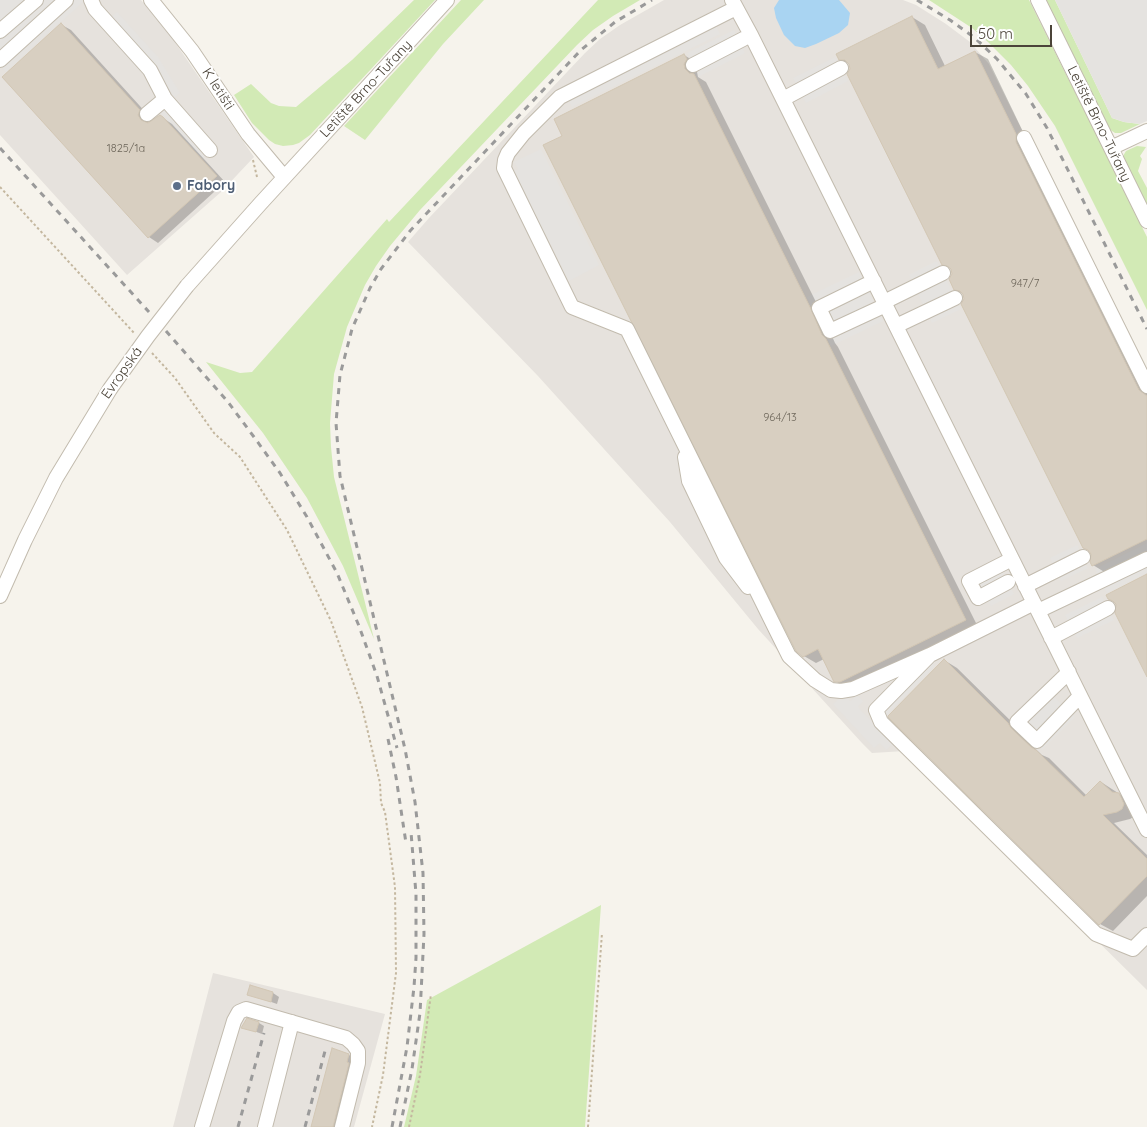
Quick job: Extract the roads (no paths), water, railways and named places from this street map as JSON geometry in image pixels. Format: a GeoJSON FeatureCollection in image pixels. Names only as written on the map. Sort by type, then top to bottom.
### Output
{"type":"FeatureCollection","features":[{"type":"Feature","properties":{"kind":"street"},"geometry":{"type":"LineString","coordinates":[[0,31],[36,0]]}},
{"type":"Feature","properties":{"kind":"street"},"geometry":{"type":"LineString","coordinates":[[35,28],[40,0]]}},
{"type":"Feature","properties":{"kind":"street"},"geometry":{"type":"LineString","coordinates":[[0,60],[66,0]]}},
{"type":"Feature","properties":{"kind":"street"},"geometry":{"type":"LineString","coordinates":[[91,0],[95,9],[150,70],[165,99],[210,150]]}},
{"type":"Feature","properties":{"kind":"street","name":"K letišti"},"geometry":{"type":"LineString","coordinates":[[151,0],[192,51],[248,134],[284,178]]}},
{"type":"Feature","properties":{"kind":"street","name":"Letiště Brno-Tuřany"},"geometry":{"type":"LineString","coordinates":[[284,178],[447,0]]}},
{"type":"Feature","properties":{"kind":"street","name":"Letiště Brno-Tuřany"},"geometry":{"type":"LineString","coordinates":[[1038,0],[1114,146],[1147,221]]}},
{"type":"Feature","properties":{"kind":"street"},"geometry":{"type":"LineString","coordinates":[[1147,559],[1036,607],[853,689],[831,690],[815,680],[789,656],[627,329],[572,307],[505,170],[505,160],[508,154],[524,133],[560,97],[734,4],[751,35],[1025,586],[1036,607],[1052,638],[1147,830]]}},
{"type":"Feature","properties":{"kind":"street"},"geometry":{"type":"LineString","coordinates":[[693,65],[751,35]]}},
{"type":"Feature","properties":{"kind":"street"},"geometry":{"type":"LineString","coordinates":[[783,99],[841,68]]}},
{"type":"Feature","properties":{"kind":"street"},"geometry":{"type":"LineString","coordinates":[[146,114],[165,99]]}},
{"type":"Feature","properties":{"kind":"street"},"geometry":{"type":"LineString","coordinates":[[1114,146],[1147,129]]}},
{"type":"Feature","properties":{"kind":"street"},"geometry":{"type":"LineString","coordinates":[[1114,146],[1130,145],[1147,135]]}},
{"type":"Feature","properties":{"kind":"street"},"geometry":{"type":"LineString","coordinates":[[1024,138],[1147,386]]}},
{"type":"Feature","properties":{"kind":"street","name":"Evropská"},"geometry":{"type":"LineString","coordinates":[[0,596],[64,463],[110,390],[148,336],[187,286],[284,178]]}},
{"type":"Feature","properties":{"kind":"street"},"geometry":{"type":"LineString","coordinates":[[874,281],[819,308],[830,331],[943,273]]}},
{"type":"Feature","properties":{"kind":"street"},"geometry":{"type":"LineString","coordinates":[[896,326],[955,298]]}},
{"type":"Feature","properties":{"kind":"street"},"geometry":{"type":"LineString","coordinates":[[1025,586],[1083,557]]}},
{"type":"Feature","properties":{"kind":"street"},"geometry":{"type":"LineString","coordinates":[[1008,582],[978,598],[969,581],[1012,559]]}},
{"type":"Feature","properties":{"kind":"street"},"geometry":{"type":"LineString","coordinates":[[1052,638],[1108,608]]}},
{"type":"Feature","properties":{"kind":"street"},"geometry":{"type":"LineString","coordinates":[[930,655],[876,710],[881,722],[1096,934],[1132,950],[1147,936]]}},
{"type":"Feature","properties":{"kind":"street"},"geometry":{"type":"LineString","coordinates":[[1068,672],[1017,722],[1037,741],[1080,696]]}},
{"type":"Feature","properties":{"kind":"street"},"geometry":{"type":"LineString","coordinates":[[202,1127],[234,1020],[239,1012],[246,1009],[346,1038],[358,1051],[358,1063],[342,1127]]}},
{"type":"Feature","properties":{"kind":"street"},"geometry":{"type":"LineString","coordinates":[[265,1127],[292,1022]]}},
{"type":"Feature","properties":{"kind":"water"},"geometry":{"type":"Polygon","coordinates":[[[779,0],[839,0],[850,13],[848,25],[839,33],[816,44],[805,48],[795,46],[784,35],[776,18],[774,8],[779,0]]]}},
{"type":"Feature","properties":{"kind":"railway"},"geometry":{"type":"LineString","coordinates":[[400,1127],[412,1069],[420,1013],[424,934],[423,873],[415,802],[405,749],[340,476],[336,423],[340,375],[352,329],[370,288],[381,269],[410,231],[581,50],[615,22],[652,0]]}},
{"type":"Feature","properties":{"kind":"railway"},"geometry":{"type":"LineString","coordinates":[[917,0],[975,38],[997,59],[1026,94],[1047,128],[1147,329]]}},
{"type":"Feature","properties":{"kind":"railway"},"geometry":{"type":"LineString","coordinates":[[0,148],[149,312]]}},
{"type":"Feature","properties":{"kind":"railway"},"geometry":{"type":"LineString","coordinates":[[166,331],[228,402],[280,473],[307,517],[337,573],[359,626],[377,676],[397,748]]}},
{"type":"Feature","properties":{"kind":"railway"},"geometry":{"type":"LineString","coordinates":[[388,739],[406,843]]}},
{"type":"Feature","properties":{"kind":"railway"},"geometry":{"type":"LineString","coordinates":[[392,1127],[407,1047],[416,958],[416,894],[411,832]]}},
{"type":"Feature","properties":{"kind":"railway"},"geometry":{"type":"LineString","coordinates":[[238,1127],[264,1033]]}},
{"type":"Feature","properties":{"kind":"railway"},"geometry":{"type":"LineString","coordinates":[[305,1127],[325,1051]]}},
{"type":"Feature","properties":{"kind":"place","name":"Fabory"},"geometry":{"type":"Point","coordinates":[177,186]}}]}
